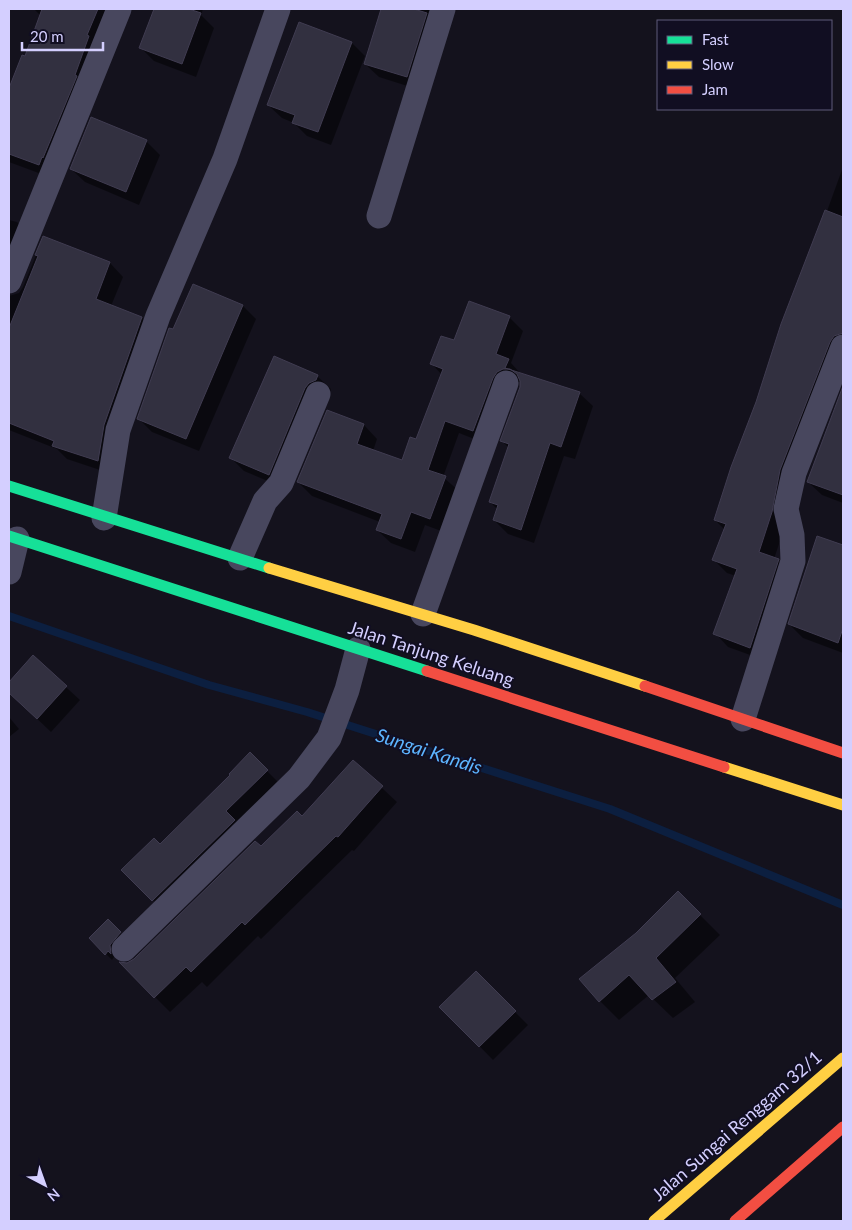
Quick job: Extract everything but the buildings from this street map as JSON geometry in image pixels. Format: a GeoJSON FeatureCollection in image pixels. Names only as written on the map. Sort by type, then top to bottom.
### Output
{"type":"FeatureCollection","features":[{"type":"Feature","properties":{"kind":"main road","name":"Jalan Tanjung Keluang"},"geometry":{"type":"LineString","coordinates":[[9,486],[104,518],[423,614],[590,667],[843,753]]}},
{"type":"Feature","properties":{"kind":"main road","name":"Jalan Tanjung Keluang"},"geometry":{"type":"LineString","coordinates":[[13,538],[843,805]]}},
{"type":"Feature","properties":{"kind":"main road","name":"Jalan Sungai Renggam 32/1"},"geometry":{"type":"LineString","coordinates":[[654,1221],[843,1058]]}},
{"type":"Feature","properties":{"kind":"main road"},"geometry":{"type":"LineString","coordinates":[[736,1221],[843,1127]]}},
{"type":"Feature","properties":{"kind":"street"},"geometry":{"type":"LineString","coordinates":[[9,281],[119,9]]}},
{"type":"Feature","properties":{"kind":"street"},"geometry":{"type":"LineString","coordinates":[[104,518],[118,430],[158,316],[225,159],[278,9]]}},
{"type":"Feature","properties":{"kind":"street"},"geometry":{"type":"LineString","coordinates":[[379,216],[443,9]]}},
{"type":"Feature","properties":{"kind":"street"},"geometry":{"type":"LineString","coordinates":[[743,719],[793,561],[792,535],[786,509],[794,473],[843,347]]}},
{"type":"Feature","properties":{"kind":"street"},"geometry":{"type":"LineString","coordinates":[[423,614],[506,382]]}},
{"type":"Feature","properties":{"kind":"street"},"geometry":{"type":"LineString","coordinates":[[240,558],[265,501],[281,483],[318,394]]}},
{"type":"Feature","properties":{"kind":"street"},"geometry":{"type":"LineString","coordinates":[[10,568],[13,538]]}},
{"type":"Feature","properties":{"kind":"street"},"geometry":{"type":"LineString","coordinates":[[124,949],[298,778],[329,738],[347,690],[358,649]]}},
{"type":"Feature","properties":{"kind":"waterway","name":"Sungai Kandis"},"geometry":{"type":"LineString","coordinates":[[9,616],[209,685],[307,712],[610,809],[843,905]]}},
{"type":"Feature","properties":{"kind":"traffic: fast"},"geometry":{"type":"LineString","coordinates":[[9,486],[269,568]]}},
{"type":"Feature","properties":{"kind":"traffic: fast"},"geometry":{"type":"LineString","coordinates":[[9,536],[427,671]]}},
{"type":"Feature","properties":{"kind":"traffic: slow"},"geometry":{"type":"LineString","coordinates":[[269,568],[474,630],[645,686]]}},
{"type":"Feature","properties":{"kind":"traffic: slow"},"geometry":{"type":"LineString","coordinates":[[724,767],[843,805]]}},
{"type":"Feature","properties":{"kind":"traffic: slow"},"geometry":{"type":"LineString","coordinates":[[654,1221],[843,1058]]}},
{"type":"Feature","properties":{"kind":"traffic: jam"},"geometry":{"type":"LineString","coordinates":[[427,671],[724,767]]}},
{"type":"Feature","properties":{"kind":"traffic: jam"},"geometry":{"type":"LineString","coordinates":[[645,686],[843,753]]}},
{"type":"Feature","properties":{"kind":"traffic: jam"},"geometry":{"type":"LineString","coordinates":[[735,1221],[843,1127]]}}]}
